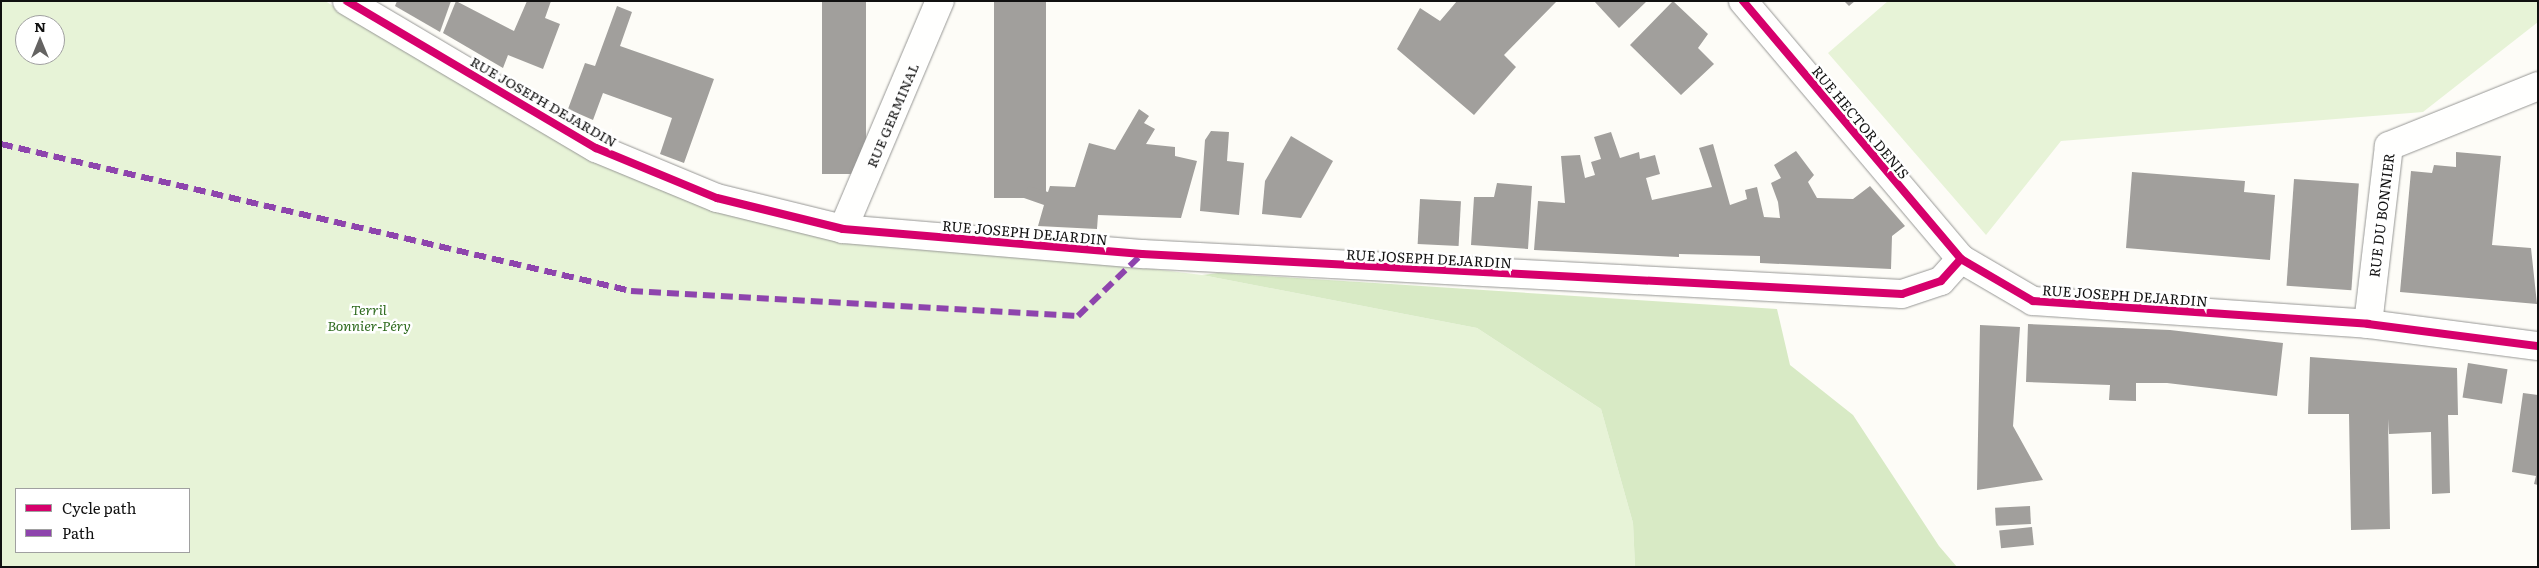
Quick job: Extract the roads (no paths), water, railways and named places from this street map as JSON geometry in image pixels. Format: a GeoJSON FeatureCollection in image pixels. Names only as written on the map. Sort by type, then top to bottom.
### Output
{"type":"FeatureCollection","features":[{"type":"Feature","properties":{"kind":"street","name":"RUE JOSEPH DEJARDIN"},"geometry":{"type":"LineString","coordinates":[[347,1],[596,148],[717,198],[843,229],[1152,255],[1902,294],[1942,281],[1961,259],[2033,301],[2368,324],[2538,346]]}},
{"type":"Feature","properties":{"kind":"street","name":"RUE GERMINAL"},"geometry":{"type":"LineString","coordinates":[[843,229],[940,1]]}},
{"type":"Feature","properties":{"kind":"street","name":"RUE HECTOR DENIS"},"geometry":{"type":"LineString","coordinates":[[1743,1],[1961,259]]}},
{"type":"Feature","properties":{"kind":"street","name":"RUE DU BONNIER"},"geometry":{"type":"LineString","coordinates":[[2368,324],[2389,146],[2538,86]]}},
{"type":"Feature","properties":{"kind":"park label","name":"Terril Bonnier-Péry"},"geometry":{"type":"Point","coordinates":[369,318]}}]}
